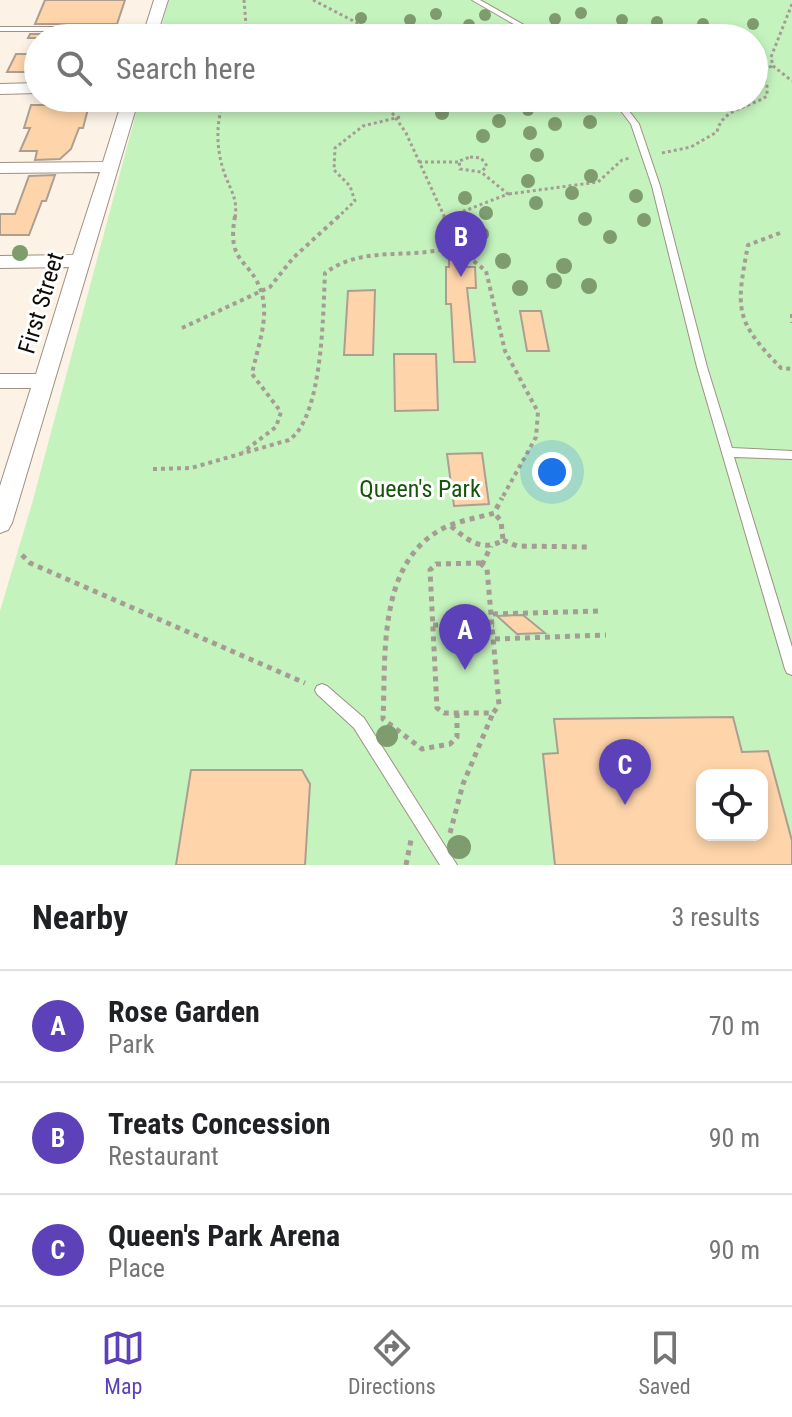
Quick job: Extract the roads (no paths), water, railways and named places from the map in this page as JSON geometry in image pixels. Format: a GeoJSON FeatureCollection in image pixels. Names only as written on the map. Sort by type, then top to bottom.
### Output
{"type":"FeatureCollection","features":[{"type":"Feature","properties":{"kind":"street"},"geometry":{"type":"LineString","coordinates":[[153,24],[161,0]]}},
{"type":"Feature","properties":{"kind":"street"},"geometry":{"type":"LineString","coordinates":[[0,89],[24,88]]}},
{"type":"Feature","properties":{"kind":"street","name":"First Street"},"geometry":{"type":"LineString","coordinates":[[0,523],[127,112]]}},
{"type":"Feature","properties":{"kind":"street"},"geometry":{"type":"LineString","coordinates":[[0,168],[110,167]]}},
{"type":"Feature","properties":{"kind":"street"},"geometry":{"type":"LineString","coordinates":[[0,262],[81,261]]}},
{"type":"Feature","properties":{"kind":"street"},"geometry":{"type":"LineString","coordinates":[[0,381],[44,381]]}},
{"type":"Feature","properties":{"kind":"lane"},"geometry":{"type":"LineString","coordinates":[[475,0],[518,24]]}},
{"type":"Feature","properties":{"kind":"lane"},"geometry":{"type":"LineString","coordinates":[[0,29],[24,30]]}},
{"type":"Feature","properties":{"kind":"lane"},"geometry":{"type":"LineString","coordinates":[[626,112],[635,124],[656,186],[727,452],[792,669]]}},
{"type":"Feature","properties":{"kind":"lane"},"geometry":{"type":"LineString","coordinates":[[727,452],[792,455]]}},
{"type":"Feature","properties":{"kind":"lane"},"geometry":{"type":"LineString","coordinates":[[322,690],[359,723],[449,865]]}},
{"type":"Feature","properties":{"kind":"place","name":"Treats Concession"},"geometry":{"type":"Point","coordinates":[461,277]}},
{"type":"Feature","properties":{"kind":"place","name":"Rose Garden"},"geometry":{"type":"Point","coordinates":[465,670]}},
{"type":"Feature","properties":{"kind":"place","name":"Queen's Park Arena"},"geometry":{"type":"Point","coordinates":[625,805]}},
{"type":"Feature","properties":{"kind":"park label","name":"Queen's Park"},"geometry":{"type":"Point","coordinates":[420,489]}}]}
